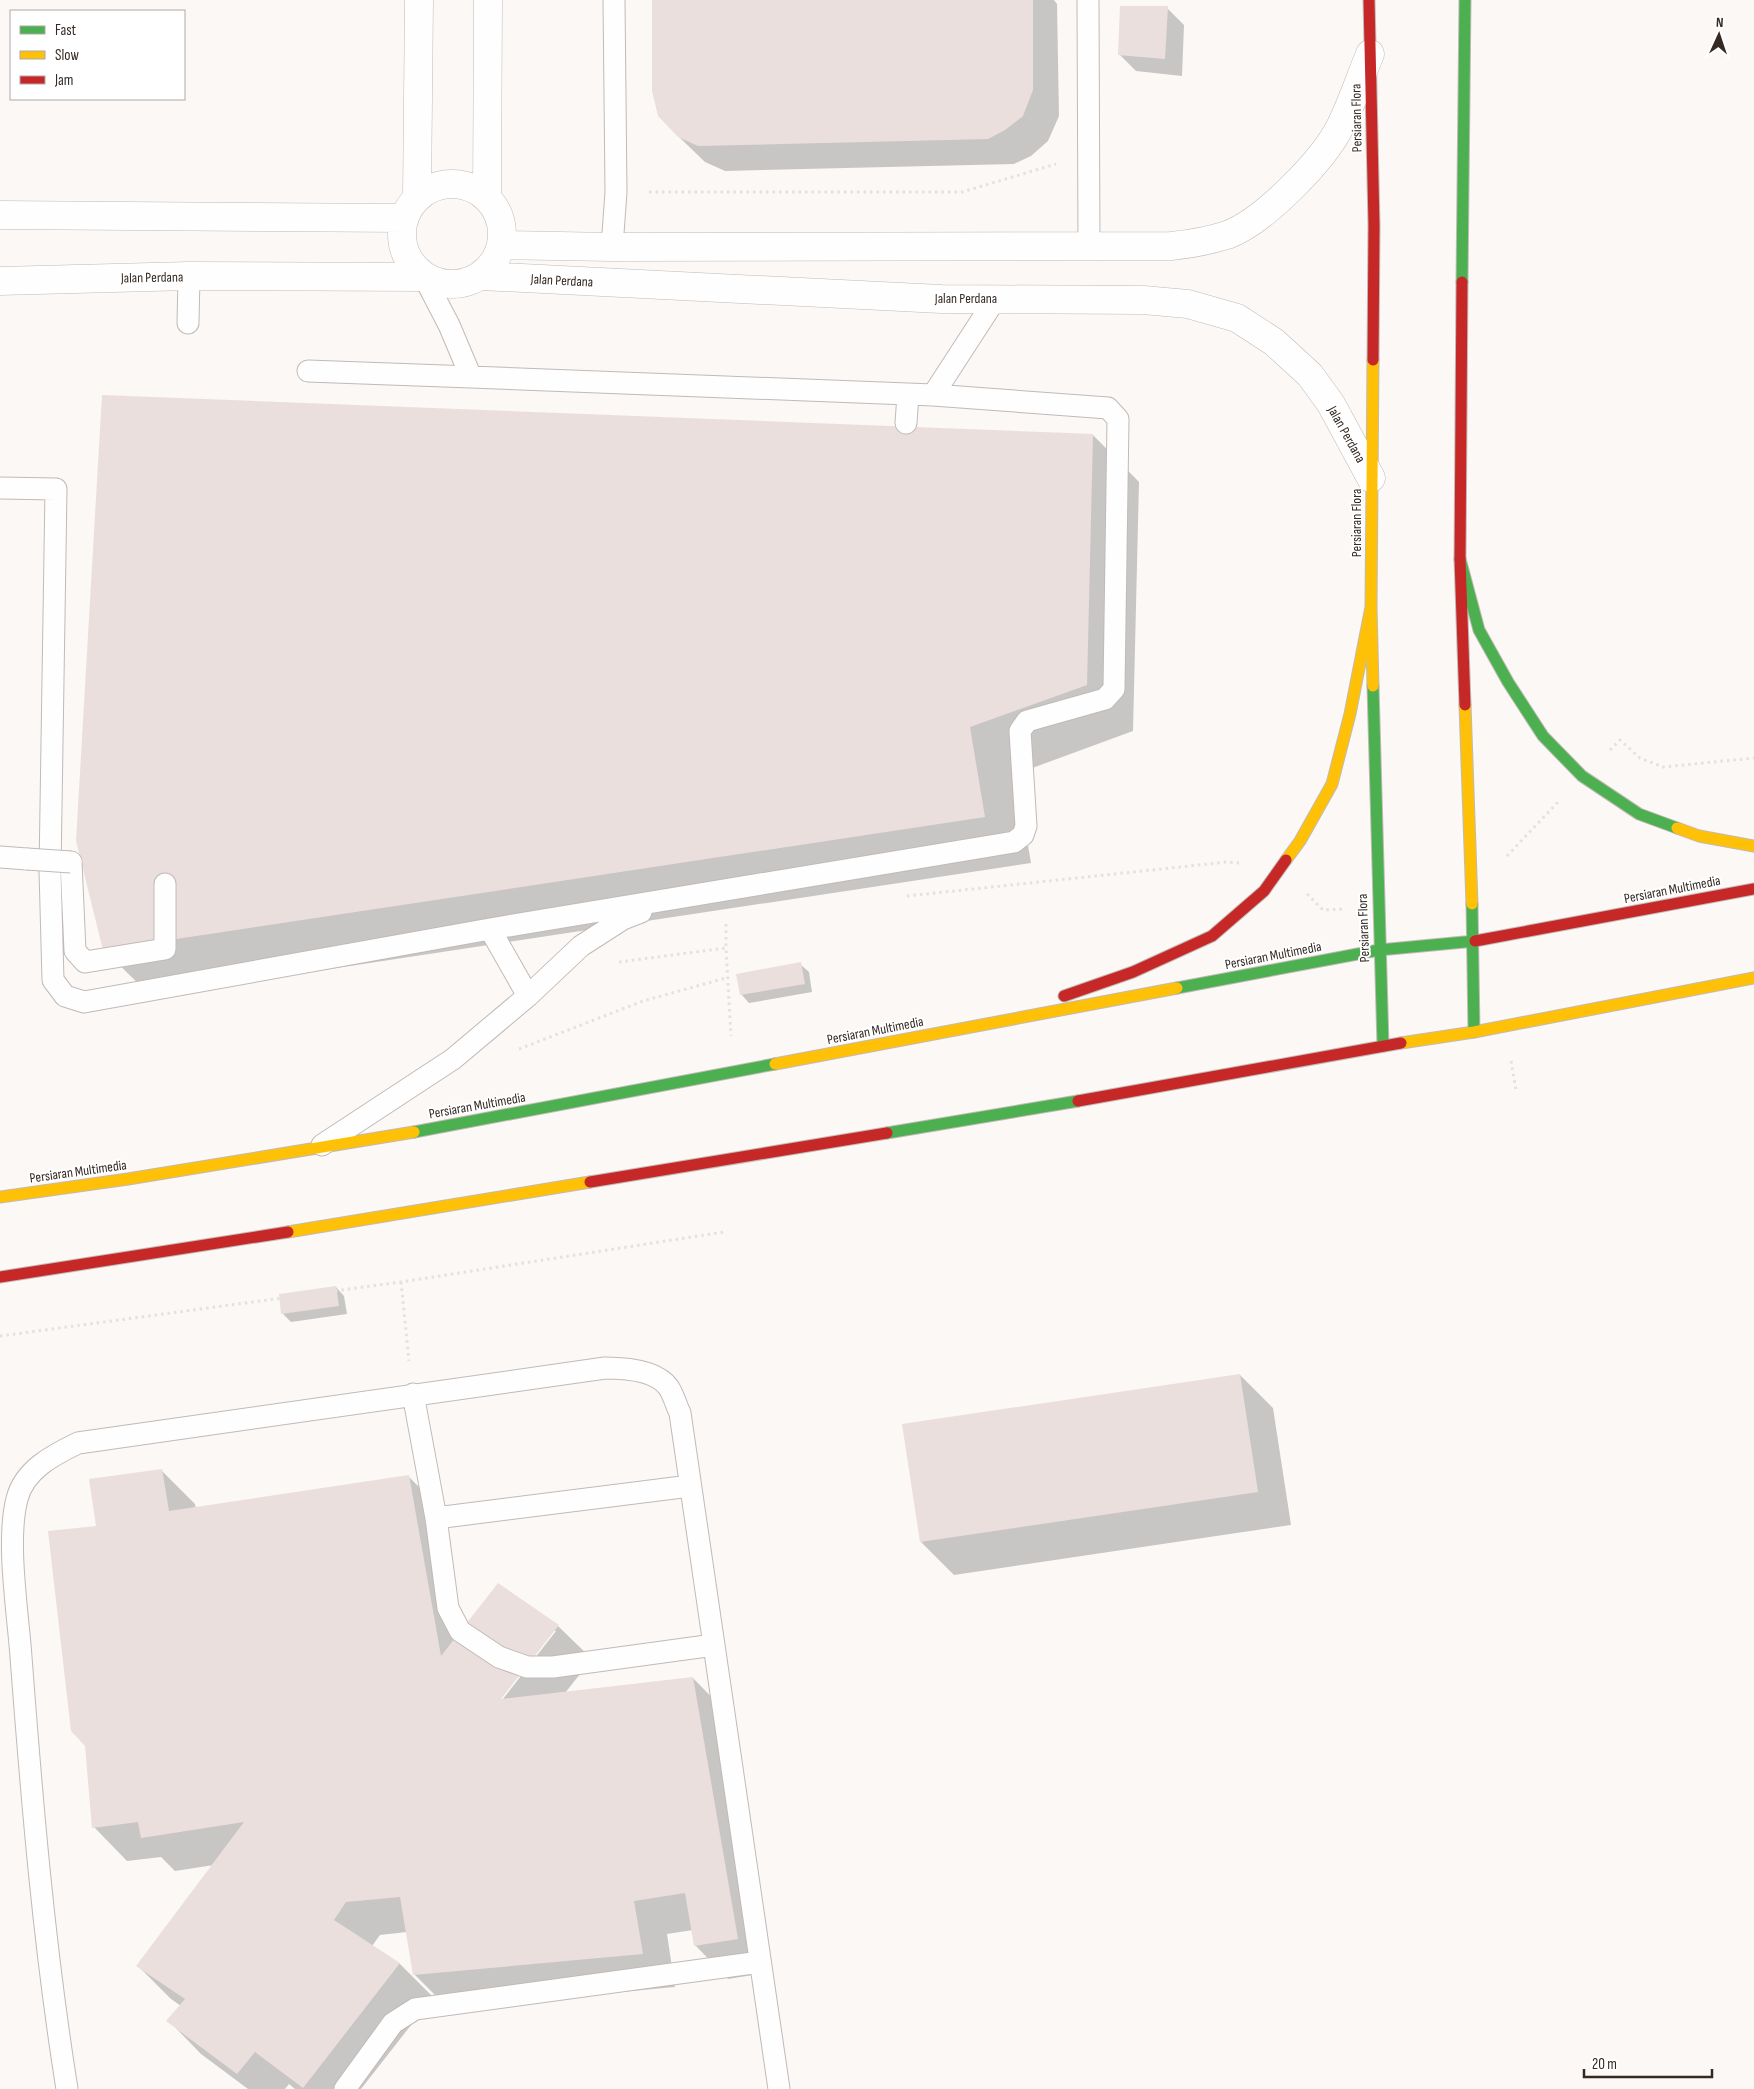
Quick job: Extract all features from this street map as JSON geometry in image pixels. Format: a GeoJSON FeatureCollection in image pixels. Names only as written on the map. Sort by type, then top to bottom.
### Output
{"type":"FeatureCollection","features":[{"type":"Feature","properties":{"kind":"main road","name":"Persiaran Flora"},"geometry":{"type":"LineString","coordinates":[[1369,0],[1374,225],[1370,607],[1377,908],[1383,1046]]}},
{"type":"Feature","properties":{"kind":"main road"},"geometry":{"type":"LineString","coordinates":[[1465,0],[1460,559],[1474,941],[1474,1032]]}},
{"type":"Feature","properties":{"kind":"main road"},"geometry":{"type":"LineString","coordinates":[[1460,559],[1479,630],[1508,682],[1543,736],[1582,776],[1639,814],[1699,836],[1754,846]]}},
{"type":"Feature","properties":{"kind":"main road"},"geometry":{"type":"LineString","coordinates":[[973,1027],[1133,972],[1212,936],[1264,891],[1300,841],[1332,784],[1350,714],[1370,607]]}},
{"type":"Feature","properties":{"kind":"main road","name":"Persiaran Multimedia"},"geometry":{"type":"LineString","coordinates":[[0,1196],[56,1190],[462,1124],[1379,950],[1474,941],[1754,889]]}},
{"type":"Feature","properties":{"kind":"main road"},"geometry":{"type":"LineString","coordinates":[[0,1277],[1105,1097],[1383,1046],[1474,1032],[1754,978]]}},
{"type":"Feature","properties":{"kind":"main road"},"geometry":{"type":"LineString","coordinates":[[9,1183],[56,1190]]}},
{"type":"Feature","properties":{"kind":"main road"},"geometry":{"type":"LineString","coordinates":[[0,1284],[36,1272]]}},
{"type":"Feature","properties":{"kind":"street"},"geometry":{"type":"LineString","coordinates":[[419,0],[410,207],[401,234],[408,261],[424,277]]}},
{"type":"Feature","properties":{"kind":"street"},"geometry":{"type":"LineString","coordinates":[[487,198],[488,0]]}},
{"type":"Feature","properties":{"kind":"street"},"geometry":{"type":"LineString","coordinates":[[501,245],[612,247],[1170,246],[1201,242],[1228,234],[1256,218],[1288,192],[1311,167],[1340,127],[1370,54]]}},
{"type":"Feature","properties":{"kind":"street"},"geometry":{"type":"LineString","coordinates":[[0,215],[410,207],[430,188],[445,184],[460,184],[475,189],[487,198],[494,206],[502,224],[501,245],[497,257],[481,276]]}},
{"type":"Feature","properties":{"kind":"street","name":"Jalan Perdana"},"geometry":{"type":"LineString","coordinates":[[0,281],[188,276],[424,277],[447,284],[459,284],[481,276],[941,299],[1143,300],[1188,304],[1237,318],[1274,342],[1310,375],[1331,404],[1371,478]]}},
{"type":"Feature","properties":{"kind":"lane"},"geometry":{"type":"LineString","coordinates":[[612,247],[616,192],[614,0]]}},
{"type":"Feature","properties":{"kind":"lane"},"geometry":{"type":"LineString","coordinates":[[1088,0],[1089,246]]}},
{"type":"Feature","properties":{"kind":"lane"},"geometry":{"type":"LineString","coordinates":[[188,276],[188,323]]}},
{"type":"Feature","properties":{"kind":"lane"},"geometry":{"type":"LineString","coordinates":[[424,277],[450,325],[471,377]]}},
{"type":"Feature","properties":{"kind":"lane"},"geometry":{"type":"LineString","coordinates":[[932,395],[996,298]]}},
{"type":"Feature","properties":{"kind":"lane"},"geometry":{"type":"LineString","coordinates":[[0,488],[56,489],[50,871],[53,980],[65,996],[84,1002],[490,929],[1014,842],[1023,835],[1026,826],[1020,732],[1023,726],[1027,721],[1105,699],[1112,694],[1115,682],[1118,419],[1108,408],[932,395],[308,371]]}},
{"type":"Feature","properties":{"kind":"lane"},"geometry":{"type":"LineString","coordinates":[[906,422],[908,395]]}},
{"type":"Feature","properties":{"kind":"lane"},"geometry":{"type":"LineString","coordinates":[[0,857],[71,862],[74,951],[85,962],[165,949],[165,884]]}},
{"type":"Feature","properties":{"kind":"lane"},"geometry":{"type":"LineString","coordinates":[[318,1148],[453,1059],[528,996],[581,946],[623,918],[675,899]]}},
{"type":"Feature","properties":{"kind":"lane"},"geometry":{"type":"LineString","coordinates":[[490,929],[528,996]]}},
{"type":"Feature","properties":{"kind":"lane"},"geometry":{"type":"LineString","coordinates":[[67,2089],[53,2000],[28,1752],[12,1540],[17,1498],[31,1474],[50,1456],[78,1443],[604,1368],[629,1368],[643,1372],[668,1387],[680,1413],[779,2089]]}},
{"type":"Feature","properties":{"kind":"lane"},"geometry":{"type":"LineString","coordinates":[[413,1394],[436,1518],[448,1608],[460,1632],[499,1658],[526,1667],[553,1667],[714,1645]]}},
{"type":"Feature","properties":{"kind":"lane"},"geometry":{"type":"LineString","coordinates":[[436,1518],[690,1486]]}},
{"type":"Feature","properties":{"kind":"lane"},"geometry":{"type":"LineString","coordinates":[[345,2089],[393,2023],[415,2009],[760,1962]]}},
{"type":"Feature","properties":{"kind":"path"},"geometry":{"type":"LineString","coordinates":[[616,192],[962,192],[1044,166],[1089,161]]}},
{"type":"Feature","properties":{"kind":"path"},"geometry":{"type":"LineString","coordinates":[[902,897],[1227,862],[1281,868],[1324,910],[1377,908]]}},
{"type":"Feature","properties":{"kind":"path"},"geometry":{"type":"LineString","coordinates":[[725,916],[726,978],[734,1072]]}},
{"type":"Feature","properties":{"kind":"path"},"geometry":{"type":"LineString","coordinates":[[609,964],[726,948]]}},
{"type":"Feature","properties":{"kind":"path"},"geometry":{"type":"LineString","coordinates":[[513,1052],[643,1001],[726,978]]}},
{"type":"Feature","properties":{"kind":"path"},"geometry":{"type":"LineString","coordinates":[[0,1336],[402,1282],[724,1232]]}},
{"type":"Feature","properties":{"kind":"path"},"geometry":{"type":"LineString","coordinates":[[402,1282],[413,1394]]}},
{"type":"Feature","properties":{"kind":"building"},"geometry":{"type":"Polygon","coordinates":[[[652,0],[1033,0],[1033,90],[1023,116],[1005,130],[988,139],[698,146],[678,137],[658,116],[652,91],[652,0]]]}},
{"type":"Feature","properties":{"kind":"building"},"geometry":{"type":"Polygon","coordinates":[[[1120,6],[1168,6],[1165,59],[1118,55],[1120,6]]]}},
{"type":"Feature","properties":{"kind":"building"},"geometry":{"type":"Polygon","coordinates":[[[102,395],[1093,434],[1087,685],[970,727],[985,817],[103,950],[76,841],[102,395]]]}},
{"type":"Feature","properties":{"kind":"building"},"geometry":{"type":"Polygon","coordinates":[[[801,962],[805,984],[740,995],[736,974],[801,962]]]}},
{"type":"Feature","properties":{"kind":"building"},"geometry":{"type":"Polygon","coordinates":[[[336,1286],[339,1306],[281,1314],[279,1294],[336,1286]]]}},
{"type":"Feature","properties":{"kind":"building"},"geometry":{"type":"Polygon","coordinates":[[[1240,1374],[1258,1492],[920,1542],[902,1424],[1240,1374]]]}},
{"type":"Feature","properties":{"kind":"building"},"geometry":{"type":"Polygon","coordinates":[[[162,1469],[169,1511],[409,1475],[441,1656],[498,1583],[559,1625],[501,1699],[693,1677],[738,1939],[694,1946],[685,1893],[634,1901],[643,1954],[413,1975],[400,1897],[346,1902],[334,1920],[400,1963],[303,2088],[255,2052],[237,2074],[166,2021],[185,1999],[136,1966],[244,1822],[141,1838],[138,1822],[92,1828],[85,1746],[71,1731],[48,1531],[96,1526],[89,1479],[162,1469]]]}},
{"type":"Feature","properties":{"kind":"traffic: fast"},"geometry":{"type":"LineString","coordinates":[[1462,282],[1465,0]]}},
{"type":"Feature","properties":{"kind":"traffic: fast"},"geometry":{"type":"LineString","coordinates":[[1460,559],[1479,630],[1508,682],[1543,736],[1582,776],[1639,814],[1677,828]]}},
{"type":"Feature","properties":{"kind":"traffic: fast"},"geometry":{"type":"LineString","coordinates":[[1373,686],[1383,1046]]}},
{"type":"Feature","properties":{"kind":"traffic: fast"},"geometry":{"type":"LineString","coordinates":[[1472,904],[1474,1032]]}},
{"type":"Feature","properties":{"kind":"traffic: fast"},"geometry":{"type":"LineString","coordinates":[[1177,988],[1379,950],[1475,941]]}},
{"type":"Feature","properties":{"kind":"traffic: fast"},"geometry":{"type":"LineString","coordinates":[[414,1132],[775,1064]]}},
{"type":"Feature","properties":{"kind":"traffic: fast"},"geometry":{"type":"LineString","coordinates":[[887,1133],[1078,1101]]}},
{"type":"Feature","properties":{"kind":"traffic: slow"},"geometry":{"type":"LineString","coordinates":[[1373,360],[1371,607],[1373,686]]}},
{"type":"Feature","properties":{"kind":"traffic: slow"},"geometry":{"type":"LineString","coordinates":[[1286,860],[1300,841],[1332,784],[1350,714],[1371,607]]}},
{"type":"Feature","properties":{"kind":"traffic: slow"},"geometry":{"type":"LineString","coordinates":[[1465,705],[1472,904]]}},
{"type":"Feature","properties":{"kind":"traffic: slow"},"geometry":{"type":"LineString","coordinates":[[1677,828],[1699,836],[1754,846]]}},
{"type":"Feature","properties":{"kind":"traffic: slow"},"geometry":{"type":"LineString","coordinates":[[1401,1043],[1474,1032],[1754,978]]}},
{"type":"Feature","properties":{"kind":"traffic: slow"},"geometry":{"type":"LineString","coordinates":[[775,1064],[1177,988]]}},
{"type":"Feature","properties":{"kind":"traffic: slow"},"geometry":{"type":"LineString","coordinates":[[0,1197],[128,1179],[414,1132]]}},
{"type":"Feature","properties":{"kind":"traffic: slow"},"geometry":{"type":"LineString","coordinates":[[288,1232],[590,1182]]}},
{"type":"Feature","properties":{"kind":"traffic: jam"},"geometry":{"type":"LineString","coordinates":[[1369,0],[1374,225],[1373,360]]}},
{"type":"Feature","properties":{"kind":"traffic: jam"},"geometry":{"type":"LineString","coordinates":[[1462,282],[1460,559],[1465,705]]}},
{"type":"Feature","properties":{"kind":"traffic: jam"},"geometry":{"type":"LineString","coordinates":[[1064,996],[1133,972],[1212,936],[1264,891],[1286,860]]}},
{"type":"Feature","properties":{"kind":"traffic: jam"},"geometry":{"type":"LineString","coordinates":[[1475,941],[1754,889]]}},
{"type":"Feature","properties":{"kind":"traffic: jam"},"geometry":{"type":"LineString","coordinates":[[1078,1101],[1401,1043]]}},
{"type":"Feature","properties":{"kind":"traffic: jam"},"geometry":{"type":"LineString","coordinates":[[590,1182],[887,1133]]}},
{"type":"Feature","properties":{"kind":"traffic: jam"},"geometry":{"type":"LineString","coordinates":[[0,1277],[288,1232]]}}]}
